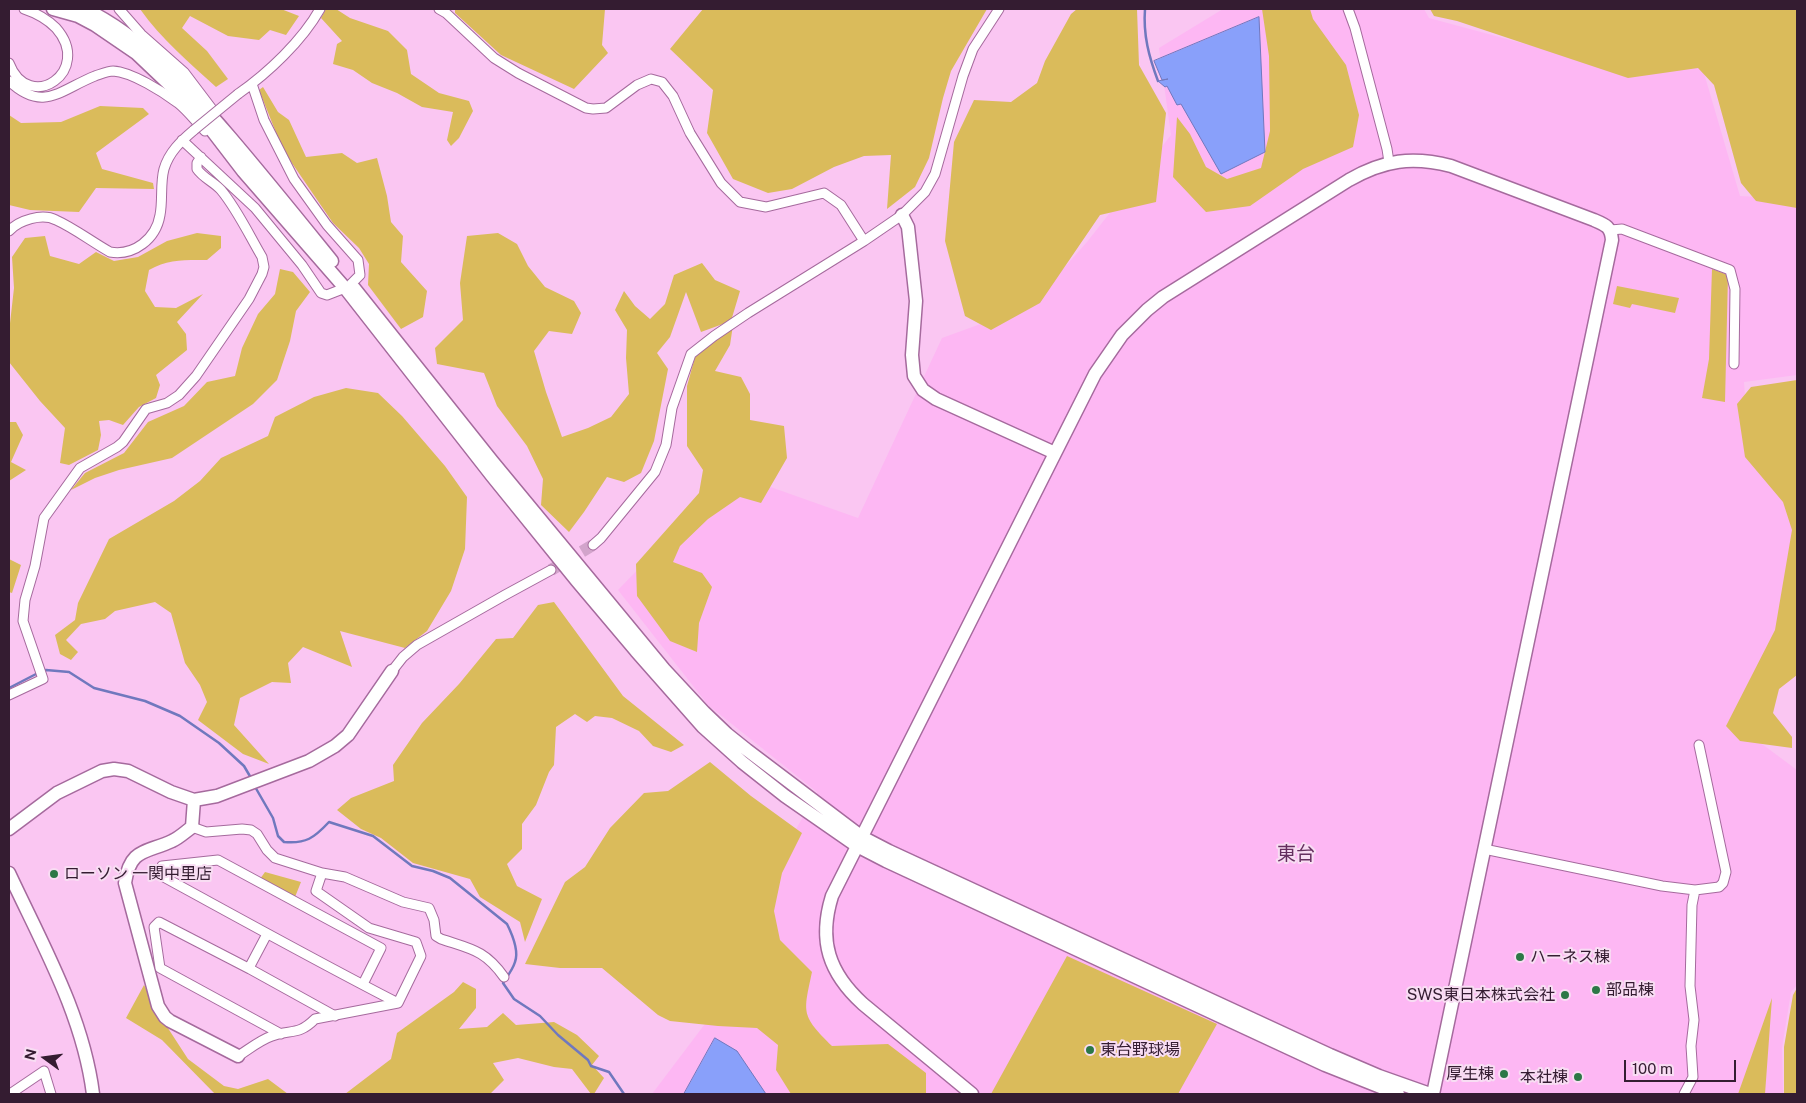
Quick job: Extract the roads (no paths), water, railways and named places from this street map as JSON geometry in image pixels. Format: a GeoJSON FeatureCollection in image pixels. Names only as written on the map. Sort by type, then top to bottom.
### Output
{"type":"FeatureCollection","features":[{"type":"Feature","properties":{"kind":"street"},"geometry":{"type":"LineString","coordinates":[[9,63],[19,79],[38,87],[49,85],[58,78],[67,62],[67,45],[61,35],[36,12],[24,9]]}},
{"type":"Feature","properties":{"kind":"street"},"geometry":{"type":"LineString","coordinates":[[53,9],[78,16],[94,25],[136,53],[156,70],[210,128],[243,171]]}},
{"type":"Feature","properties":{"kind":"street"},"geometry":{"type":"LineString","coordinates":[[85,9],[99,15],[142,47],[190,91],[256,168]]}},
{"type":"Feature","properties":{"kind":"street"},"geometry":{"type":"LineString","coordinates":[[119,9],[141,34],[184,72],[492,476],[571,573],[703,727],[742,762],[785,796],[946,889],[1325,1065],[1398,1094]]}},
{"type":"Feature","properties":{"kind":"street"},"geometry":{"type":"LineString","coordinates":[[9,231],[20,222],[44,217],[55,219],[110,252],[120,253],[133,250],[148,240],[156,228],[160,215],[164,168],[170,156],[182,140],[278,61],[306,30],[320,9]]}},
{"type":"Feature","properties":{"kind":"street"},"geometry":{"type":"LineString","coordinates":[[439,9],[446,13],[494,58],[518,73],[586,108],[593,110],[606,108],[637,85],[651,79],[662,82],[673,96],[690,133],[722,183],[740,202],[766,207],[824,193],[841,205],[864,241]]}},
{"type":"Feature","properties":{"kind":"street"},"geometry":{"type":"LineString","coordinates":[[594,545],[655,472],[666,445],[672,408],[691,354],[741,318],[902,215],[925,192],[936,174],[962,76],[973,49],[1000,9]]}},
{"type":"Feature","properties":{"kind":"street"},"geometry":{"type":"LineString","coordinates":[[1348,9],[1355,28],[1389,162]]}},
{"type":"Feature","properties":{"kind":"street"},"geometry":{"type":"LineString","coordinates":[[9,81],[19,91],[31,97],[42,98],[58,94],[88,79],[112,71],[131,74],[178,104],[243,171],[348,286]]}},
{"type":"Feature","properties":{"kind":"street"},"geometry":{"type":"LineString","coordinates":[[182,140],[255,208],[302,265],[321,293],[327,295],[348,286],[360,275],[358,260],[327,225],[294,179],[264,120],[252,84]]}},
{"type":"Feature","properties":{"kind":"street"},"geometry":{"type":"LineString","coordinates":[[9,696],[43,679],[23,621],[25,600],[35,566],[44,518],[80,468],[117,447],[123,442],[146,409],[167,402],[179,395],[196,376],[238,315],[262,274],[264,266],[262,257],[230,204],[220,188],[200,174],[197,169],[197,163],[201,157]]}},
{"type":"Feature","properties":{"kind":"street"},"geometry":{"type":"LineString","coordinates":[[860,841],[941,876],[1330,1055],[1379,1076],[1431,1094],[1610,250],[1611,230],[1606,225],[1594,220],[1450,166],[1414,160],[1389,162],[1365,170],[1163,297],[1131,325],[1111,349],[1095,374],[1055,453],[832,896],[828,909],[826,937],[832,964],[848,990],[972,1094]]}},
{"type":"Feature","properties":{"kind":"street"},"geometry":{"type":"LineString","coordinates":[[902,215],[908,226],[916,301],[912,355],[914,376],[923,390],[936,399],[1055,453]]}},
{"type":"Feature","properties":{"kind":"street"},"geometry":{"type":"LineString","coordinates":[[1611,230],[1622,229],[1730,270],[1735,289],[1734,364]]}},
{"type":"Feature","properties":{"kind":"street"},"geometry":{"type":"LineString","coordinates":[[9,829],[57,793],[93,774],[114,769],[128,771],[171,792],[194,800],[217,796],[309,760],[335,746],[348,735],[392,671],[403,657],[417,645],[551,570]]}},
{"type":"Feature","properties":{"kind":"street"},"geometry":{"type":"LineString","coordinates":[[1484,849],[1662,886],[1695,890],[1719,887],[1723,883],[1726,872],[1699,746]]}},
{"type":"Feature","properties":{"kind":"street"},"geometry":{"type":"LineString","coordinates":[[192,827],[194,800]]}},
{"type":"Feature","properties":{"kind":"street"},"geometry":{"type":"LineString","coordinates":[[192,827],[206,832],[251,830],[257,834],[267,850],[275,858],[322,873],[345,877],[403,902],[429,908],[434,920],[436,936],[484,954],[504,977]]}},
{"type":"Feature","properties":{"kind":"street"},"geometry":{"type":"LineString","coordinates":[[192,827],[172,841],[148,849],[137,856],[128,868],[125,884],[161,1012],[170,1021],[238,1056],[271,1036],[301,1030],[316,1019],[398,1002],[421,959],[416,942],[369,928],[316,891],[322,873]]}},
{"type":"Feature","properties":{"kind":"street"},"geometry":{"type":"LineString","coordinates":[[362,984],[381,948],[218,860],[162,866],[160,875],[267,934],[362,984],[398,1002]]}},
{"type":"Feature","properties":{"kind":"street"},"geometry":{"type":"LineString","coordinates":[[9,873],[61,983],[73,1013],[94,1094]]}},
{"type":"Feature","properties":{"kind":"street"},"geometry":{"type":"LineString","coordinates":[[1684,1094],[1693,1077],[1691,1046],[1694,1020],[1690,986],[1692,905],[1695,890]]}},
{"type":"Feature","properties":{"kind":"street"},"geometry":{"type":"LineString","coordinates":[[281,1034],[160,968],[154,927],[159,922],[249,968],[335,1016]]}},
{"type":"Feature","properties":{"kind":"street"},"geometry":{"type":"LineString","coordinates":[[249,968],[267,934]]}},
{"type":"Feature","properties":{"kind":"street"},"geometry":{"type":"LineString","coordinates":[[10,1094],[44,1071],[51,1094]]}},
{"type":"Feature","properties":{"kind":"water"},"geometry":{"type":"Polygon","coordinates":[[[1259,17],[1265,152],[1221,174],[1181,104],[1177,105],[1167,86],[1165,87],[1158,81],[1168,79],[1162,80],[1154,61],[1259,17]]]}},
{"type":"Feature","properties":{"kind":"water"},"geometry":{"type":"Polygon","coordinates":[[[715,1038],[737,1051],[766,1094],[684,1094],[715,1038]]]}},
{"type":"Feature","properties":{"kind":"waterway"},"geometry":{"type":"LineString","coordinates":[[1145,9],[1147,46],[1158,81]]}},
{"type":"Feature","properties":{"kind":"waterway"},"geometry":{"type":"LineString","coordinates":[[43,671],[69,672],[94,688],[145,701],[180,716],[219,743],[244,766],[251,778]]}},
{"type":"Feature","properties":{"kind":"waterway"},"geometry":{"type":"LineString","coordinates":[[9,688],[38,673]]}},
{"type":"Feature","properties":{"kind":"waterway"},"geometry":{"type":"LineString","coordinates":[[254,785],[273,818],[278,836],[284,842],[298,842],[309,839],[329,822],[373,836],[412,866],[433,871],[450,878],[507,924],[514,943],[516,958],[503,983],[514,999],[540,1016],[558,1035],[588,1060],[591,1066],[609,1072],[624,1094]]}},
{"type":"Feature","properties":{"kind":"tunnel"},"geometry":{"type":"LineString","coordinates":[[551,570],[593,545]]}},
{"type":"Feature","properties":{"kind":"place","name":"ローソン 一関中里店"},"geometry":{"type":"Point","coordinates":[54,874]}},
{"type":"Feature","properties":{"kind":"place","name":"ハーネス棟"},"geometry":{"type":"Point","coordinates":[1520,957]}},
{"type":"Feature","properties":{"kind":"place","name":"部品棟"},"geometry":{"type":"Point","coordinates":[1596,990]}},
{"type":"Feature","properties":{"kind":"place","name":"SWS東日本株式会社"},"geometry":{"type":"Point","coordinates":[1565,995]}},
{"type":"Feature","properties":{"kind":"place","name":"東台野球場"},"geometry":{"type":"Point","coordinates":[1090,1050]}},
{"type":"Feature","properties":{"kind":"place","name":"厚生棟"},"geometry":{"type":"Point","coordinates":[1504,1074]}},
{"type":"Feature","properties":{"kind":"place","name":"本社棟"},"geometry":{"type":"Point","coordinates":[1578,1077]}},
{"type":"Feature","properties":{"kind":"district","name":"東台"},"geometry":{"type":"Point","coordinates":[1296,854]}}]}
